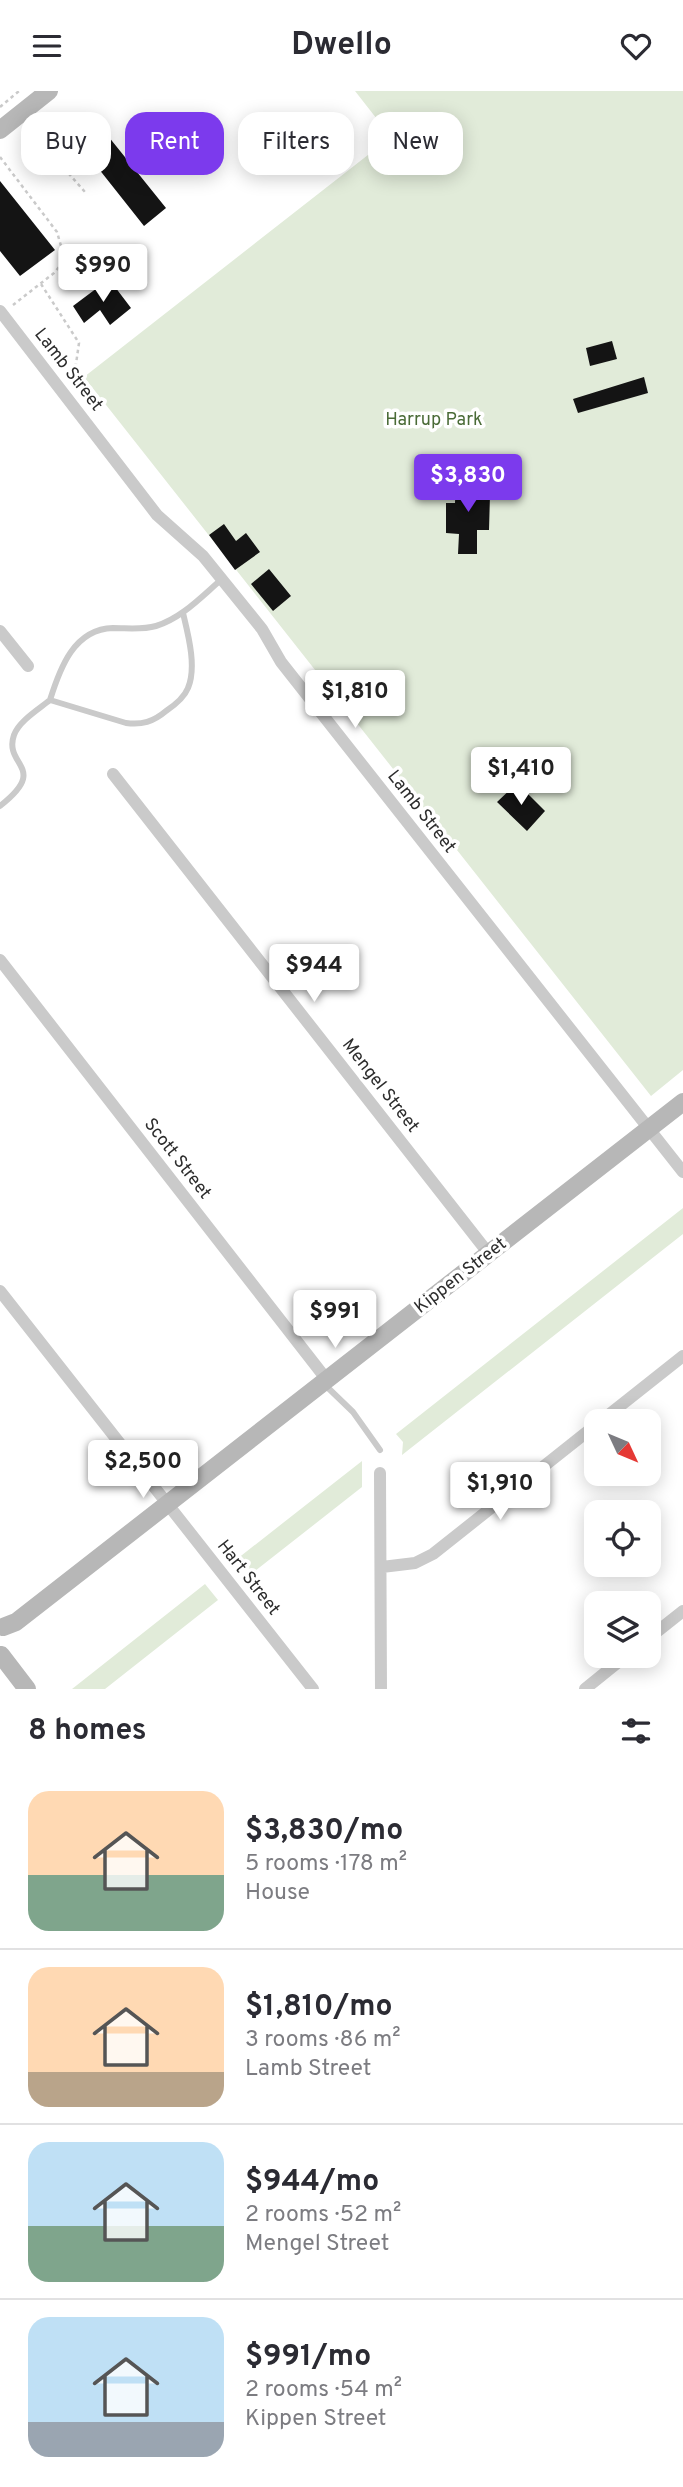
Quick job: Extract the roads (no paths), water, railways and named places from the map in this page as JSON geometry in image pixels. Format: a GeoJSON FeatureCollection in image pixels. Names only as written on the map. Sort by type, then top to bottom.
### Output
{"type":"FeatureCollection","features":[{"type":"Feature","properties":{"kind":"street"},"geometry":{"type":"LineString","coordinates":[[0,129],[49,91]]}},
{"type":"Feature","properties":{"kind":"street","name":"Lamb Street"},"geometry":{"type":"LineString","coordinates":[[1,312],[157,515],[197,549],[262,629],[281,663],[683,1172]]}},
{"type":"Feature","properties":{"kind":"street"},"geometry":{"type":"LineString","coordinates":[[0,631],[28,666]]}},
{"type":"Feature","properties":{"kind":"street","name":"Mengel Street"},"geometry":{"type":"LineString","coordinates":[[113,774],[489,1254]]}},
{"type":"Feature","properties":{"kind":"street","name":"Scott Street"},"geometry":{"type":"LineString","coordinates":[[0,960],[325,1381]]}},
{"type":"Feature","properties":{"kind":"street","name":"Kippen Street"},"geometry":{"type":"LineString","coordinates":[[2,1626],[16,1622],[683,1102]]}},
{"type":"Feature","properties":{"kind":"street","name":"Hart Street"},"geometry":{"type":"LineString","coordinates":[[0,1291],[313,1689]]}},
{"type":"Feature","properties":{"kind":"street"},"geometry":{"type":"LineString","coordinates":[[617,1409],[683,1356]]}},
{"type":"Feature","properties":{"kind":"street"},"geometry":{"type":"LineString","coordinates":[[382,1567],[415,1563],[433,1554],[584,1435]]}},
{"type":"Feature","properties":{"kind":"street"},"geometry":{"type":"LineString","coordinates":[[380,1473],[381,1689]]}},
{"type":"Feature","properties":{"kind":"street"},"geometry":{"type":"LineString","coordinates":[[661,1628],[683,1611]]}},
{"type":"Feature","properties":{"kind":"street"},"geometry":{"type":"LineString","coordinates":[[2,1626],[8,1640],[0,1655],[27,1689]]}},
{"type":"Feature","properties":{"kind":"street"},"geometry":{"type":"LineString","coordinates":[[585,1689],[611,1668]]}},
{"type":"Feature","properties":{"kind":"lane"},"geometry":{"type":"LineString","coordinates":[[0,806],[22,786],[24,776],[13,743],[16,730],[50,700],[71,649],[86,635],[99,629],[156,626],[183,613],[222,579]]}},
{"type":"Feature","properties":{"kind":"lane"},"geometry":{"type":"LineString","coordinates":[[50,700],[126,723],[138,724],[156,719],[182,698],[191,681],[189,643],[183,613]]}},
{"type":"Feature","properties":{"kind":"lane","name":"Scott Street"},"geometry":{"type":"LineString","coordinates":[[325,1381],[353,1412],[380,1450]]}},
{"type":"Feature","properties":{"kind":"park label","name":"Harrup Park"},"geometry":{"type":"Point","coordinates":[434,420]}}]}
